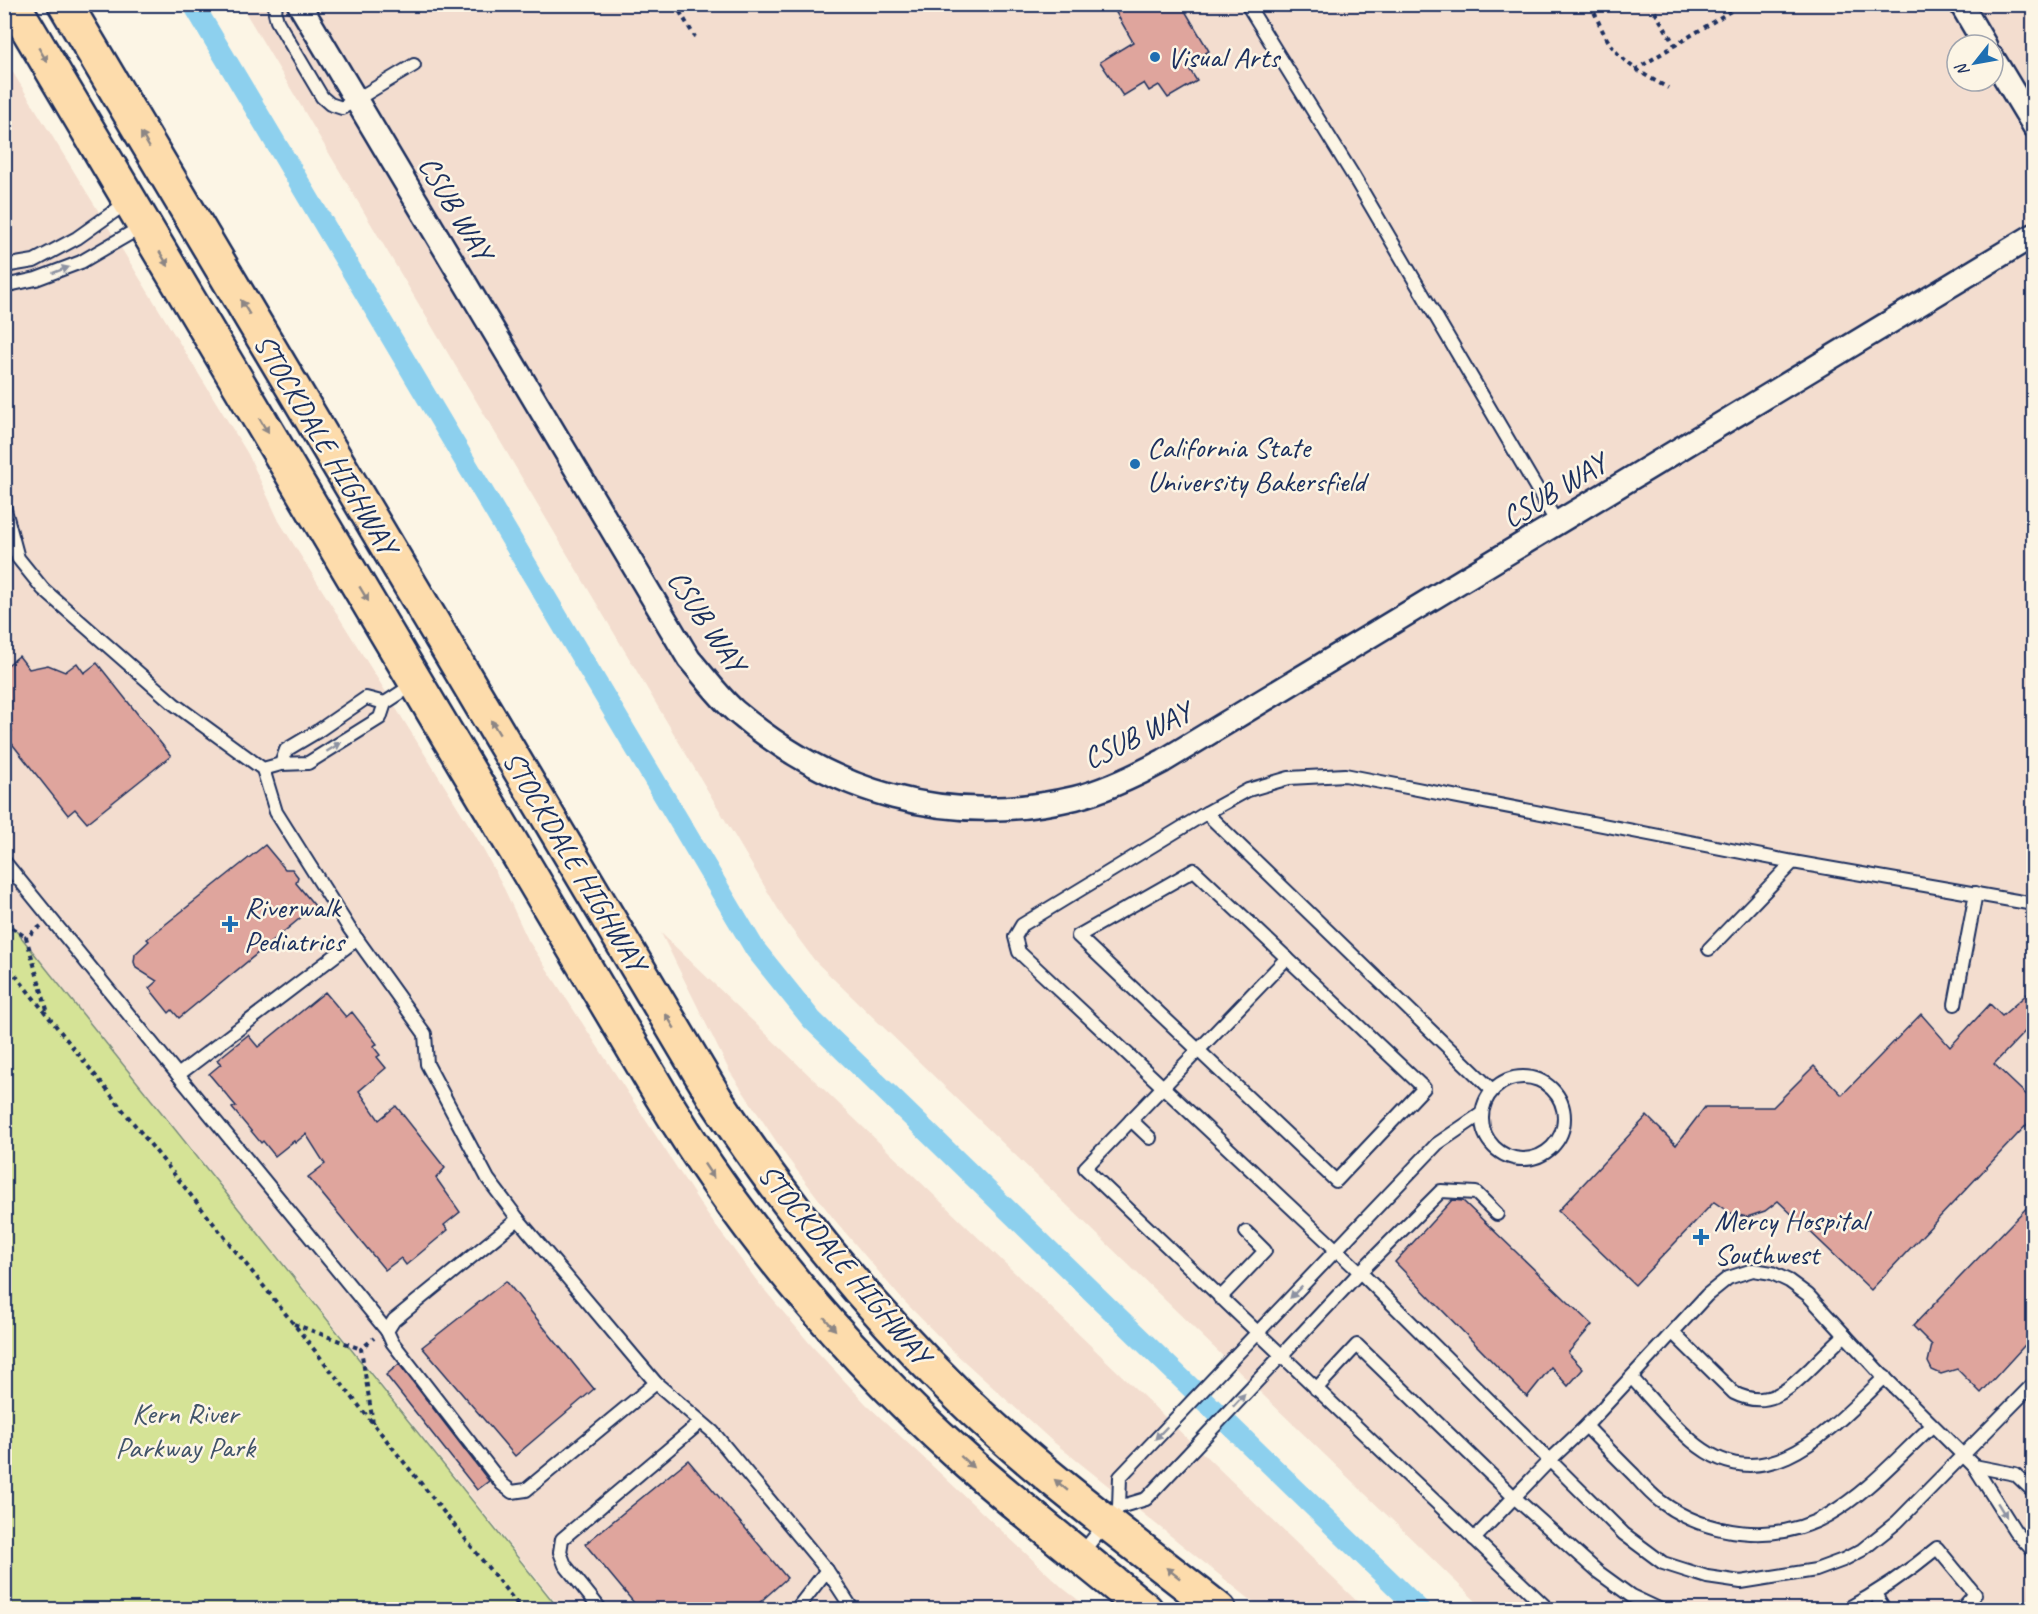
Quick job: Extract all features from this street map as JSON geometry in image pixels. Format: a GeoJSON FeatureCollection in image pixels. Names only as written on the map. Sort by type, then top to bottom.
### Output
{"type":"FeatureCollection","features":[{"type":"Feature","properties":{"kind":"main road","name":"STOCKDALE HIGHWAY"},"geometry":{"type":"LineString","coordinates":[[14,4],[687,1137],[750,1228],[785,1273],[894,1393],[994,1486],[1146,1610]]}},
{"type":"Feature","properties":{"kind":"main road","name":"STOCKDALE HIGHWAY"},"geometry":{"type":"LineString","coordinates":[[65,4],[716,1098],[751,1152],[843,1270],[957,1394],[1000,1433],[1113,1514],[1219,1610]]}},
{"type":"Feature","properties":{"kind":"street","name":"CSUB WAY"},"geometry":{"type":"LineString","coordinates":[[299,4],[689,659],[733,710],[782,746],[819,768],[862,788],[946,808],[997,809],[1041,804],[1076,797],[1127,780],[1163,761],[2034,235]]}},
{"type":"Feature","properties":{"kind":"street"},"geometry":{"type":"LineString","coordinates":[[1961,4],[1978,33]]}},
{"type":"Feature","properties":{"kind":"street"},"geometry":{"type":"LineString","coordinates":[[2005,78],[2034,126]]}},
{"type":"Feature","properties":{"kind":"lane"},"geometry":{"type":"LineString","coordinates":[[276,4],[277,21],[322,97],[330,104],[342,108],[414,65]]}},
{"type":"Feature","properties":{"kind":"lane"},"geometry":{"type":"LineString","coordinates":[[1247,4],[1354,177],[1557,523]]}},
{"type":"Feature","properties":{"kind":"lane"},"geometry":{"type":"LineString","coordinates":[[4,266],[34,261],[77,238],[137,213]]}},
{"type":"Feature","properties":{"kind":"lane"},"geometry":{"type":"LineString","coordinates":[[4,286],[36,279],[81,262],[137,213]]}},
{"type":"Feature","properties":{"kind":"lane"},"geometry":{"type":"LineString","coordinates":[[4,506],[18,558],[43,589],[174,704],[263,769],[276,812],[357,939],[424,1034],[427,1064],[488,1179],[518,1219],[656,1383],[713,1432],[827,1570],[853,1610]]}},
{"type":"Feature","properties":{"kind":"lane"},"geometry":{"type":"LineString","coordinates":[[263,769],[281,764],[308,763],[380,718],[385,703],[416,682]]}},
{"type":"Feature","properties":{"kind":"lane"},"geometry":{"type":"LineString","coordinates":[[281,764],[286,750],[366,698],[385,703]]}},
{"type":"Feature","properties":{"kind":"lane"},"geometry":{"type":"LineString","coordinates":[[2034,901],[2028,903],[1793,862],[1345,775],[1289,778],[1248,790],[1022,925],[1015,937],[1019,952],[1360,1272],[1624,1534],[1663,1563],[1707,1577],[1741,1582],[1816,1570],[1844,1560],[1862,1550],[1897,1522],[2034,1383]]}},
{"type":"Feature","properties":{"kind":"lane"},"geometry":{"type":"LineString","coordinates":[[1206,813],[1492,1090]]}},
{"type":"Feature","properties":{"kind":"lane"},"geometry":{"type":"LineString","coordinates":[[4,861],[387,1331],[399,1352],[502,1484],[512,1492],[526,1490],[656,1383]]}},
{"type":"Feature","properties":{"kind":"lane"},"geometry":{"type":"LineString","coordinates":[[1708,949],[1793,862]]}},
{"type":"Feature","properties":{"kind":"lane"},"geometry":{"type":"LineString","coordinates":[[1194,870],[1287,958],[1424,1088],[1336,1181],[1078,936],[1194,870]]}},
{"type":"Feature","properties":{"kind":"lane"},"geometry":{"type":"LineString","coordinates":[[1955,1005],[1976,893]]}},
{"type":"Feature","properties":{"kind":"lane"},"geometry":{"type":"LineString","coordinates":[[178,1076],[357,939]]}},
{"type":"Feature","properties":{"kind":"lane"},"geometry":{"type":"LineString","coordinates":[[1287,958],[1085,1168],[1549,1610]]}},
{"type":"Feature","properties":{"kind":"lane"},"geometry":{"type":"LineString","coordinates":[[1516,1077],[1529,1077],[1542,1081],[1553,1090],[1564,1114],[1563,1127],[1558,1140],[1537,1156],[1524,1159],[1510,1157],[1498,1151],[1488,1141],[1481,1114],[1492,1090],[1503,1081],[1516,1077]]}},
{"type":"Feature","properties":{"kind":"lane"},"geometry":{"type":"LineString","coordinates":[[1113,1514],[1120,1477],[1437,1144],[1481,1114]]}},
{"type":"Feature","properties":{"kind":"lane"},"geometry":{"type":"LineString","coordinates":[[1131,1120],[1150,1138]]}},
{"type":"Feature","properties":{"kind":"lane"},"geometry":{"type":"LineString","coordinates":[[1079,1556],[1113,1514],[1146,1499],[1360,1272],[1441,1191],[1476,1193],[1497,1214]]}},
{"type":"Feature","properties":{"kind":"lane"},"geometry":{"type":"LineString","coordinates":[[387,1331],[394,1320],[518,1219]]}},
{"type":"Feature","properties":{"kind":"lane"},"geometry":{"type":"LineString","coordinates":[[1220,1298],[1265,1251],[1246,1233]]}},
{"type":"Feature","properties":{"kind":"lane"},"geometry":{"type":"LineString","coordinates":[[1474,1539],[1632,1378],[1707,1295],[1728,1278],[1753,1270],[1772,1273],[1789,1281],[1808,1295],[1884,1377],[1974,1466],[2015,1531],[2034,1552]]}},
{"type":"Feature","properties":{"kind":"lane"},"geometry":{"type":"LineString","coordinates":[[1672,1333],[1734,1393],[1756,1400],[1767,1399],[1790,1388],[1845,1335]]}},
{"type":"Feature","properties":{"kind":"lane"},"geometry":{"type":"LineString","coordinates":[[1316,1389],[1357,1345],[1514,1497],[1598,1572],[1631,1596],[1660,1610]]}},
{"type":"Feature","properties":{"kind":"lane"},"geometry":{"type":"LineString","coordinates":[[1632,1378],[1693,1442],[1719,1457],[1738,1464],[1776,1461],[1793,1455],[1823,1435],[1884,1377]]}},
{"type":"Feature","properties":{"kind":"lane"},"geometry":{"type":"LineString","coordinates":[[601,1610],[565,1565],[560,1552],[562,1539],[701,1422]]}},
{"type":"Feature","properties":{"kind":"lane"},"geometry":{"type":"LineString","coordinates":[[1586,1426],[1659,1500],[1689,1519],[1716,1529],[1748,1533],[1800,1527],[1827,1516],[1849,1502],[1932,1426]]}},
{"type":"Feature","properties":{"kind":"lane"},"geometry":{"type":"LineString","coordinates":[[1974,1466],[2014,1474],[2034,1492]]}},
{"type":"Feature","properties":{"kind":"lane"},"geometry":{"type":"LineString","coordinates":[[1845,1610],[1875,1594],[1911,1570],[1937,1548],[1975,1594],[1960,1610]]}},
{"type":"Feature","properties":{"kind":"lane"},"geometry":{"type":"LineString","coordinates":[[796,1610],[827,1570]]}},
{"type":"Feature","properties":{"kind":"lane"},"geometry":{"type":"LineString","coordinates":[[1875,1594],[1885,1610]]}},
{"type":"Feature","properties":{"kind":"path"},"geometry":{"type":"LineString","coordinates":[[675,4],[694,37]]}},
{"type":"Feature","properties":{"kind":"path"},"geometry":{"type":"LineString","coordinates":[[938,4],[942,7],[947,4]]}},
{"type":"Feature","properties":{"kind":"path"},"geometry":{"type":"LineString","coordinates":[[1591,4],[1602,33],[1616,54],[1635,70],[1668,88]]}},
{"type":"Feature","properties":{"kind":"path"},"geometry":{"type":"LineString","coordinates":[[1635,70],[1742,4]]}},
{"type":"Feature","properties":{"kind":"path"},"geometry":{"type":"LineString","coordinates":[[1654,12],[1675,45]]}},
{"type":"Feature","properties":{"kind":"path"},"geometry":{"type":"LineString","coordinates":[[4,923],[26,937],[49,1017]]}},
{"type":"Feature","properties":{"kind":"path"},"geometry":{"type":"LineString","coordinates":[[26,937],[41,926]]}},
{"type":"Feature","properties":{"kind":"path"},"geometry":{"type":"LineString","coordinates":[[4,961],[522,1610]]}},
{"type":"Feature","properties":{"kind":"path"},"geometry":{"type":"LineString","coordinates":[[293,1323],[361,1349]]}},
{"type":"Feature","properties":{"kind":"path"},"geometry":{"type":"LineString","coordinates":[[361,1349],[387,1331]]}},
{"type":"Feature","properties":{"kind":"path"},"geometry":{"type":"LineString","coordinates":[[361,1349],[373,1423]]}},
{"type":"Feature","properties":{"kind":"shaded area"},"geometry":{"type":"Polygon","coordinates":[[[241,5],[2033,5],[2033,1601],[2020,1610],[1484,1609],[815,961],[784,919],[241,5]]]}},
{"type":"Feature","properties":{"kind":"shaded area"},"geometry":{"type":"Polygon","coordinates":[[[4,58],[248,454],[279,521],[474,833],[501,882],[528,940],[707,1214],[757,1281],[811,1345],[867,1405],[1064,1589],[1090,1609],[561,1609],[5,916],[4,58]]]}},
{"type":"Feature","properties":{"kind":"shaded area"},"geometry":{"type":"Polygon","coordinates":[[[661,933],[1365,1609],[1262,1609],[1051,1440],[955,1353],[900,1297],[833,1218],[786,1156],[730,1072],[661,933]]]}},
{"type":"Feature","properties":{"kind":"green space","name":"Kern River Parkway Park"},"geometry":{"type":"Polygon","coordinates":[[[5,917],[559,1609],[5,1609],[5,917]]]}},
{"type":"Feature","properties":{"kind":"building","name":"Visual Arts"},"geometry":{"type":"Polygon","coordinates":[[[1111,4],[1181,4],[1209,51],[1190,63],[1188,67],[1197,81],[1168,98],[1159,85],[1149,91],[1144,83],[1123,96],[1100,62],[1133,42],[1111,4]]]}},
{"type":"Feature","properties":{"kind":"building"},"geometry":{"type":"Polygon","coordinates":[[[19,656],[29,669],[48,665],[65,672],[77,663],[84,673],[97,663],[171,756],[87,823],[75,809],[68,815],[6,736],[12,731],[4,722],[4,668],[19,656]]]}},
{"type":"Feature","properties":{"kind":"building","name":"Riverwalk Pediatrics"},"geometry":{"type":"Polygon","coordinates":[[[265,845],[285,869],[292,869],[298,877],[296,883],[315,906],[179,1018],[172,1010],[169,1013],[149,988],[157,981],[136,968],[135,954],[149,941],[147,939],[265,845]]]}},
{"type":"Feature","properties":{"kind":"building"},"geometry":{"type":"Polygon","coordinates":[[[2034,988],[2034,1022],[1994,1064],[2034,1102],[2034,1117],[1871,1290],[1778,1201],[1765,1211],[1747,1217],[1730,1213],[1714,1202],[1635,1285],[1558,1211],[1647,1116],[1676,1145],[1705,1107],[1773,1107],[1814,1066],[1842,1095],[1921,1014],[1950,1047],[1990,1004],[2002,1016],[2034,988]]]}},
{"type":"Feature","properties":{"kind":"building"},"geometry":{"type":"Polygon","coordinates":[[[325,992],[346,1017],[352,1012],[377,1044],[373,1046],[380,1055],[377,1057],[386,1068],[359,1091],[379,1120],[396,1106],[445,1168],[436,1178],[460,1212],[444,1225],[448,1230],[406,1265],[401,1258],[385,1270],[308,1177],[325,1164],[306,1134],[275,1156],[232,1108],[236,1106],[209,1074],[221,1064],[217,1060],[248,1035],[258,1047],[325,992]]]}},
{"type":"Feature","properties":{"kind":"building"},"geometry":{"type":"Polygon","coordinates":[[[1452,1200],[1463,1201],[1592,1325],[1568,1353],[1583,1369],[1568,1386],[1551,1367],[1527,1397],[1395,1262],[1452,1200]]]}},
{"type":"Feature","properties":{"kind":"building"},"geometry":{"type":"Polygon","coordinates":[[[2034,1200],[2034,1335],[1981,1393],[1957,1369],[1941,1374],[1932,1370],[1928,1362],[1932,1345],[1913,1326],[2034,1200]]]}},
{"type":"Feature","properties":{"kind":"building"},"geometry":{"type":"Polygon","coordinates":[[[506,1281],[594,1389],[515,1456],[422,1347],[506,1281]]]}},
{"type":"Feature","properties":{"kind":"building"},"geometry":{"type":"Polygon","coordinates":[[[399,1364],[489,1481],[477,1490],[386,1375],[399,1364]]]}},
{"type":"Feature","properties":{"kind":"building"},"geometry":{"type":"Polygon","coordinates":[[[688,1460],[787,1578],[760,1602],[766,1610],[640,1610],[585,1544],[688,1460]]]}},
{"type":"Feature","properties":{"kind":"waterway"},"geometry":{"type":"LineString","coordinates":[[193,4],[755,949],[812,1020],[1420,1610]]}},
{"type":"Feature","properties":{"kind":"place","name":"Visual Arts"},"geometry":{"type":"Point","coordinates":[1155,57]}},
{"type":"Feature","properties":{"kind":"place","name":"California State University Bakersfield"},"geometry":{"type":"Point","coordinates":[1135,464]}},
{"type":"Feature","properties":{"kind":"place","name":"Riverwalk Pediatrics"},"geometry":{"type":"Point","coordinates":[230,924]}},
{"type":"Feature","properties":{"kind":"place","name":"Mercy Hospital Southwest"},"geometry":{"type":"Point","coordinates":[1701,1237]}}]}
